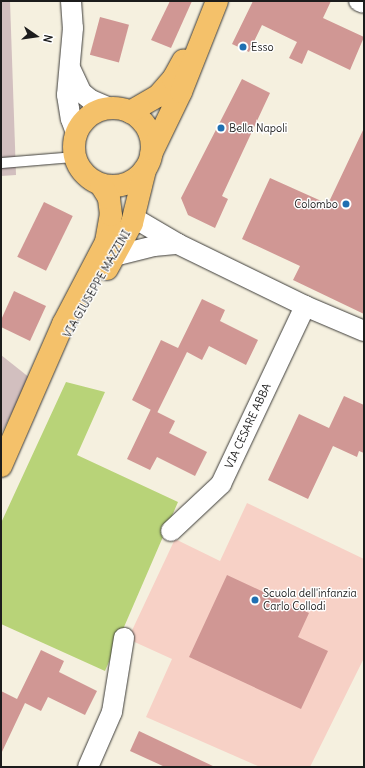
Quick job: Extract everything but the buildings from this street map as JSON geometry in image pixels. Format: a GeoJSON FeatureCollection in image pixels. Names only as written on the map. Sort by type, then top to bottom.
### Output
{"type":"FeatureCollection","features":[{"type":"Feature","properties":{"kind":"main road","name":"VIA GIUSEPPE MAZZINI"},"geometry":{"type":"LineString","coordinates":[[34,393],[114,256],[134,218],[148,162],[181,92],[206,27],[218,1]]}},
{"type":"Feature","properties":{"kind":"main road","name":"VIA GIUSEPPE MAZZINI"},"geometry":{"type":"LineString","coordinates":[[120,110],[158,96],[167,86],[206,27]]}},
{"type":"Feature","properties":{"kind":"main road"},"geometry":{"type":"LineString","coordinates":[[120,110],[140,119],[148,129],[148,162],[135,180],[124,185],[101,185],[82,172],[74,157],[73,143],[76,133],[87,117],[120,110]]}},
{"type":"Feature","properties":{"kind":"main road","name":"VIA GIUSEPPE MAZZINI"},"geometry":{"type":"LineString","coordinates":[[1,466],[63,324],[106,242],[111,214],[109,198],[101,185]]}},
{"type":"Feature","properties":{"kind":"street"},"geometry":{"type":"LineString","coordinates":[[359,1],[364,3]]}},
{"type":"Feature","properties":{"kind":"street"},"geometry":{"type":"LineString","coordinates":[[71,2],[73,28],[67,95],[71,119],[76,133]]}},
{"type":"Feature","properties":{"kind":"street"},"geometry":{"type":"LineString","coordinates":[[70,66],[72,76],[81,92],[91,100],[120,110]]}},
{"type":"Feature","properties":{"kind":"street"},"geometry":{"type":"LineString","coordinates":[[134,218],[178,244],[305,306],[364,331]]}},
{"type":"Feature","properties":{"kind":"street"},"geometry":{"type":"LineString","coordinates":[[114,256],[154,246],[178,244]]}},
{"type":"Feature","properties":{"kind":"street","name":"VIA CESARE ABBA"},"geometry":{"type":"LineString","coordinates":[[171,531],[221,484],[305,306]]}},
{"type":"Feature","properties":{"kind":"street"},"geometry":{"type":"LineString","coordinates":[[88,767],[112,712],[124,638]]}},
{"type":"Feature","properties":{"kind":"lane"},"geometry":{"type":"LineString","coordinates":[[1,163],[74,157]]}},
{"type":"Feature","properties":{"kind":"shaded area"},"geometry":{"type":"Polygon","coordinates":[[[1,1],[10,1],[16,175],[1,176],[1,1]]]}},
{"type":"Feature","properties":{"kind":"shaded area"},"geometry":{"type":"Polygon","coordinates":[[[1,355],[30,378],[1,434],[1,355]]]}},
{"type":"Feature","properties":{"kind":"shaded area","name":"Scuola dell'infanzia Carlo Collodi"},"geometry":{"type":"Polygon","coordinates":[[[247,503],[364,559],[364,658],[310,767],[260,767],[146,717],[172,659],[128,639],[175,539],[220,561],[247,503]]]}},
{"type":"Feature","properties":{"kind":"green space"},"geometry":{"type":"Polygon","coordinates":[[[66,382],[105,392],[77,455],[178,502],[105,671],[1,624],[1,523],[66,382]]]}},
{"type":"Feature","properties":{"kind":"place","name":"Esso"},"geometry":{"type":"Point","coordinates":[243,47]}},
{"type":"Feature","properties":{"kind":"place","name":"Bella Napoli"},"geometry":{"type":"Point","coordinates":[221,128]}},
{"type":"Feature","properties":{"kind":"place","name":"Colombo"},"geometry":{"type":"Point","coordinates":[346,204]}},
{"type":"Feature","properties":{"kind":"place","name":"Scuola dell'infanzia Carlo Collodi"},"geometry":{"type":"Point","coordinates":[255,600]}}]}
